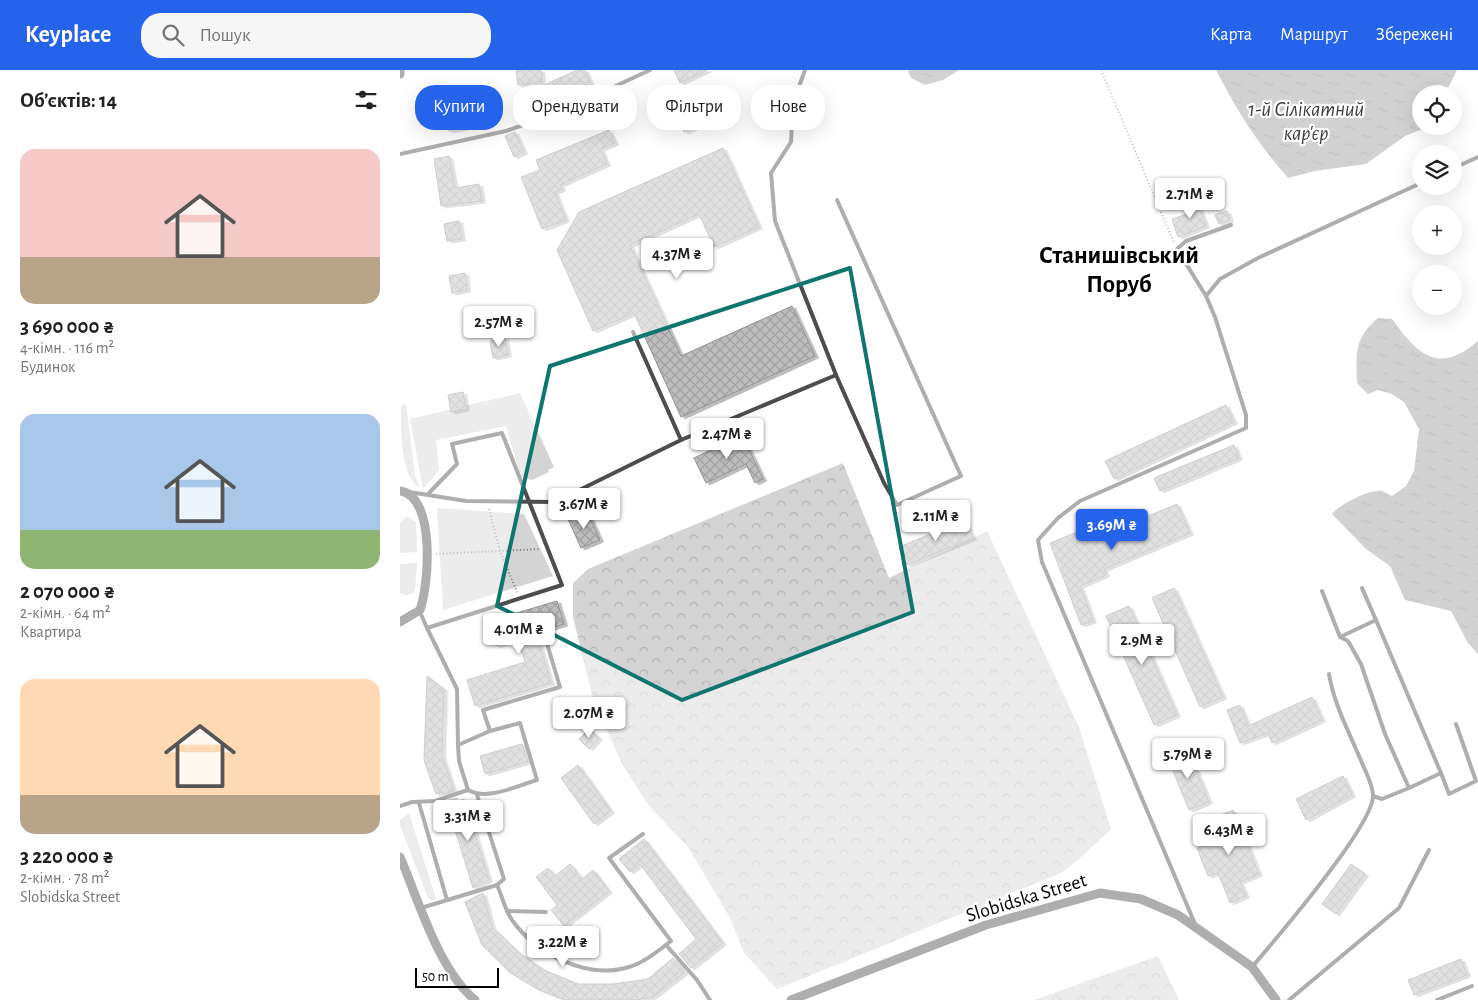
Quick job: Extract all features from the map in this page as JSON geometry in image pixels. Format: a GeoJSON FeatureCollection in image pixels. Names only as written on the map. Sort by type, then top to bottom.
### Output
{"type":"FeatureCollection","features":[{"type":"Feature","properties":{"kind":"street"},"geometry":{"type":"LineString","coordinates":[[400,622],[420,610],[427,580],[423,512],[418,502],[402,492]]}},
{"type":"Feature","properties":{"kind":"street"},"geometry":{"type":"LineString","coordinates":[[400,857],[440,951],[458,980],[475,1000]]}},
{"type":"Feature","properties":{"kind":"street","name":"Slobidska Street"},"geometry":{"type":"LineString","coordinates":[[791,1000],[986,925],[1100,893],[1141,899],[1178,915],[1252,968],[1276,1000]]}},
{"type":"Feature","properties":{"kind":"lane"},"geometry":{"type":"LineString","coordinates":[[400,154],[506,131],[560,112],[650,70]]}},
{"type":"Feature","properties":{"kind":"lane"},"geometry":{"type":"LineString","coordinates":[[805,70],[793,103],[791,142],[770,173],[775,221],[836,375],[884,483],[897,505],[960,476],[836,200]]}},
{"type":"Feature","properties":{"kind":"lane"},"geometry":{"type":"LineString","coordinates":[[1462,164],[1478,157]]}},
{"type":"Feature","properties":{"kind":"lane"},"geometry":{"type":"LineString","coordinates":[[1206,296],[1220,279],[1250,262],[1412,187]]}},
{"type":"Feature","properties":{"kind":"lane"},"geometry":{"type":"LineString","coordinates":[[1197,928],[1042,562],[1038,540],[1058,518],[1080,501],[1246,428],[1246,415],[1206,296],[1177,250],[1186,241],[1231,225]]}},
{"type":"Feature","properties":{"kind":"lane"},"geometry":{"type":"LineString","coordinates":[[634,332],[680,440]]}},
{"type":"Feature","properties":{"kind":"lane"},"geometry":{"type":"LineString","coordinates":[[402,492],[466,500],[555,502],[680,440],[836,375]]}},
{"type":"Feature","properties":{"kind":"lane"},"geometry":{"type":"LineString","coordinates":[[427,628],[562,585],[527,501],[502,433],[452,444],[457,464],[428,494]]}},
{"type":"Feature","properties":{"kind":"lane"},"geometry":{"type":"LineString","coordinates":[[1362,588],[1449,794],[1476,781],[1456,724]]}},
{"type":"Feature","properties":{"kind":"lane"},"geometry":{"type":"LineString","coordinates":[[1322,591],[1340,637],[1348,641],[1361,664],[1385,734],[1410,788]]}},
{"type":"Feature","properties":{"kind":"lane"},"geometry":{"type":"LineString","coordinates":[[420,610],[457,689],[459,761],[468,790]]}},
{"type":"Feature","properties":{"kind":"lane"},"geometry":{"type":"LineString","coordinates":[[1340,637],[1376,620]]}},
{"type":"Feature","properties":{"kind":"lane"},"geometry":{"type":"LineString","coordinates":[[490,731],[483,710],[560,687],[545,636]]}},
{"type":"Feature","properties":{"kind":"lane"},"geometry":{"type":"LineString","coordinates":[[1252,968],[1294,919],[1337,861],[1368,811],[1373,796],[1366,772],[1332,691],[1329,674]]}},
{"type":"Feature","properties":{"kind":"lane"},"geometry":{"type":"LineString","coordinates":[[400,806],[468,790],[477,794],[488,794],[537,780],[520,724],[490,731],[458,745]]}},
{"type":"Feature","properties":{"kind":"lane"},"geometry":{"type":"LineString","coordinates":[[1373,796],[1382,798],[1410,788],[1441,773]]}},
{"type":"Feature","properties":{"kind":"lane"},"geometry":{"type":"LineString","coordinates":[[421,908],[498,885],[504,879],[477,794]]}},
{"type":"Feature","properties":{"kind":"lane"},"geometry":{"type":"LineString","coordinates":[[419,803],[447,900]]}},
{"type":"Feature","properties":{"kind":"lane"},"geometry":{"type":"LineString","coordinates":[[498,885],[507,911],[516,926],[530,940],[549,953],[573,965],[594,969],[628,967],[644,961],[671,941],[609,858],[643,834]]}},
{"type":"Feature","properties":{"kind":"lane"},"geometry":{"type":"LineString","coordinates":[[1289,1000],[1399,908],[1429,850]]}},
{"type":"Feature","properties":{"kind":"lane"},"geometry":{"type":"LineString","coordinates":[[507,911],[546,912]]}},
{"type":"Feature","properties":{"kind":"lane"},"geometry":{"type":"LineString","coordinates":[[666,945],[697,980],[710,1000]]}},
{"type":"Feature","properties":{"kind":"lane"},"geometry":{"type":"LineString","coordinates":[[1437,1000],[1472,986]]}},
{"type":"Feature","properties":{"kind":"path"},"geometry":{"type":"LineString","coordinates":[[1101,70],[1177,250]]}},
{"type":"Feature","properties":{"kind":"path"},"geometry":{"type":"LineString","coordinates":[[487,501],[500,551],[520,598]]}},
{"type":"Feature","properties":{"kind":"path"},"geometry":{"type":"LineString","coordinates":[[426,555],[547,549]]}},
{"type":"Feature","properties":{"kind":"highlighted area"},"geometry":{"type":"Polygon","coordinates":[[[850,268],[913,612],[682,700],[497,606],[550,366],[850,268]]]}},
{"type":"Feature","properties":{"kind":"green space"},"geometry":{"type":"Polygon","coordinates":[[[520,393],[554,467],[548,470],[549,472],[532,480],[521,477],[506,426],[436,440],[439,470],[423,489],[410,419],[520,393]]]}},
{"type":"Feature","properties":{"kind":"green space"},"geometry":{"type":"Polygon","coordinates":[[[406,404],[415,475],[420,488],[413,482],[409,474],[403,452],[401,406],[406,404]]]}},
{"type":"Feature","properties":{"kind":"green space"},"geometry":{"type":"Polygon","coordinates":[[[843,463],[889,578],[987,531],[1079,727],[1111,829],[1077,861],[1061,873],[777,989],[744,953],[730,918],[688,847],[649,806],[622,764],[593,699],[573,617],[573,583],[588,569],[843,463]]]}},
{"type":"Feature","properties":{"kind":"green space"},"geometry":{"type":"Polygon","coordinates":[[[437,508],[524,514],[553,576],[443,610],[437,508]]]}},
{"type":"Feature","properties":{"kind":"green space"},"geometry":{"type":"Polygon","coordinates":[[[407,516],[416,522],[417,552],[400,553],[400,523],[407,516]]]}},
{"type":"Feature","properties":{"kind":"green space"},"geometry":{"type":"Polygon","coordinates":[[[417,563],[415,590],[408,595],[404,595],[400,593],[400,564],[417,563]]]}},
{"type":"Feature","properties":{"kind":"green space"},"geometry":{"type":"Polygon","coordinates":[[[409,813],[436,899],[433,901],[428,898],[400,825],[400,820],[409,813]]]}},
{"type":"Feature","properties":{"kind":"green space"},"geometry":{"type":"Polygon","coordinates":[[[1158,956],[1179,1000],[1034,1000],[1158,956]]]}},
{"type":"Feature","properties":{"kind":"water"},"geometry":{"type":"Polygon","coordinates":[[[908,70],[959,70],[943,80],[925,85],[911,78],[908,70]]]}},
{"type":"Feature","properties":{"kind":"water","name":"1-й Сілікатний кар'єр"},"geometry":{"type":"Polygon","coordinates":[[[1216,70],[1457,70],[1450,85],[1412,85],[1412,133],[1405,136],[1366,164],[1315,171],[1288,178],[1267,153],[1232,99],[1216,70]]]}},
{"type":"Feature","properties":{"kind":"water"},"geometry":{"type":"Polygon","coordinates":[[[1378,318],[1392,319],[1420,351],[1430,356],[1440,358],[1451,357],[1478,341],[1478,654],[1468,643],[1451,611],[1405,600],[1390,566],[1366,549],[1332,514],[1347,502],[1370,492],[1382,491],[1392,496],[1406,486],[1414,471],[1419,429],[1404,402],[1392,394],[1378,390],[1368,394],[1357,383],[1356,363],[1358,347],[1364,333],[1378,318]]]}},
{"type":"Feature","properties":{"kind":"building"},"geometry":{"type":"Polygon","coordinates":[[[516,70],[541,70],[542,85],[518,85],[516,70]]]}},
{"type":"Feature","properties":{"kind":"building"},"geometry":{"type":"Polygon","coordinates":[[[577,70],[585,70],[591,85],[544,85],[577,70]]]}},
{"type":"Feature","properties":{"kind":"building"},"geometry":{"type":"Polygon","coordinates":[[[674,70],[708,70],[680,83],[674,70]]]}},
{"type":"Feature","properties":{"kind":"building"},"geometry":{"type":"Polygon","coordinates":[[[609,130],[615,143],[601,149],[607,164],[560,185],[562,189],[555,192],[566,220],[542,229],[521,177],[540,170],[536,160],[609,130]]]}},
{"type":"Feature","properties":{"kind":"building"},"geometry":{"type":"Polygon","coordinates":[[[515,132],[524,152],[514,157],[505,136],[515,132]]]}},
{"type":"Feature","properties":{"kind":"building"},"geometry":{"type":"Polygon","coordinates":[[[723,148],[759,227],[714,247],[699,214],[630,245],[681,356],[792,306],[815,356],[681,417],[634,313],[593,331],[557,250],[579,212],[723,148]]]}},
{"type":"Feature","properties":{"kind":"building"},"geometry":{"type":"Polygon","coordinates":[[[449,156],[455,188],[479,184],[482,201],[441,206],[434,159],[449,156]]]}},
{"type":"Feature","properties":{"kind":"building"},"geometry":{"type":"Polygon","coordinates":[[[1196,199],[1206,226],[1178,237],[1172,219],[1190,213],[1186,202],[1196,199]]]}},
{"type":"Feature","properties":{"kind":"building"},"geometry":{"type":"Polygon","coordinates":[[[1227,211],[1230,220],[1219,224],[1215,215],[1227,211]]]}},
{"type":"Feature","properties":{"kind":"building"},"geometry":{"type":"Polygon","coordinates":[[[459,221],[462,239],[447,241],[444,224],[459,221]]]}},
{"type":"Feature","properties":{"kind":"building"},"geometry":{"type":"Polygon","coordinates":[[[465,273],[467,290],[452,293],[449,276],[465,273]]]}},
{"type":"Feature","properties":{"kind":"building"},"geometry":{"type":"Polygon","coordinates":[[[505,338],[508,355],[493,358],[490,341],[505,338]]]}},
{"type":"Feature","properties":{"kind":"building"},"geometry":{"type":"Polygon","coordinates":[[[463,392],[466,409],[451,412],[448,395],[463,392]]]}},
{"type":"Feature","properties":{"kind":"building"},"geometry":{"type":"Polygon","coordinates":[[[1226,405],[1234,422],[1114,479],[1105,461],[1226,405]]]}},
{"type":"Feature","properties":{"kind":"building"},"geometry":{"type":"Polygon","coordinates":[[[742,435],[763,479],[755,483],[746,464],[706,483],[694,458],[742,435]]]}},
{"type":"Feature","properties":{"kind":"building"},"geometry":{"type":"Polygon","coordinates":[[[1234,445],[1239,458],[1160,491],[1154,478],[1234,445]]]}},
{"type":"Feature","properties":{"kind":"building"},"geometry":{"type":"Polygon","coordinates":[[[1177,504],[1190,533],[1104,569],[1106,575],[1080,586],[1093,621],[1081,625],[1050,543],[1087,528],[1092,540],[1177,504]]]}},
{"type":"Feature","properties":{"kind":"building"},"geometry":{"type":"Polygon","coordinates":[[[587,511],[600,540],[581,548],[568,519],[587,511]]]}},
{"type":"Feature","properties":{"kind":"building"},"geometry":{"type":"Polygon","coordinates":[[[965,520],[973,538],[907,565],[899,547],[965,520]]]}},
{"type":"Feature","properties":{"kind":"building"},"geometry":{"type":"Polygon","coordinates":[[[1174,588],[1223,697],[1200,707],[1152,598],[1174,588]]]}},
{"type":"Feature","properties":{"kind":"building"},"geometry":{"type":"Polygon","coordinates":[[[557,601],[564,624],[536,633],[551,683],[475,706],[467,680],[525,662],[517,638],[496,646],[489,627],[511,618],[510,615],[557,601]]]}},
{"type":"Feature","properties":{"kind":"building"},"geometry":{"type":"Polygon","coordinates":[[[1129,606],[1177,715],[1154,725],[1106,616],[1129,606]]]}},
{"type":"Feature","properties":{"kind":"building"},"geometry":{"type":"Polygon","coordinates":[[[427,676],[444,689],[442,756],[454,791],[443,794],[443,792],[436,794],[424,760],[427,676]]]}},
{"type":"Feature","properties":{"kind":"building"},"geometry":{"type":"Polygon","coordinates":[[[1312,697],[1322,720],[1272,743],[1268,733],[1240,743],[1227,710],[1240,705],[1248,726],[1312,697]]]}},
{"type":"Feature","properties":{"kind":"building"},"geometry":{"type":"Polygon","coordinates":[[[589,729],[599,738],[589,749],[579,739],[589,729]]]}},
{"type":"Feature","properties":{"kind":"building"},"geometry":{"type":"Polygon","coordinates":[[[522,744],[528,762],[485,774],[480,756],[522,744]]]}},
{"type":"Feature","properties":{"kind":"building"},"geometry":{"type":"Polygon","coordinates":[[[1188,750],[1209,802],[1189,810],[1168,759],[1188,750]]]}},
{"type":"Feature","properties":{"kind":"building"},"geometry":{"type":"Polygon","coordinates":[[[578,765],[611,811],[594,824],[561,778],[578,765]]]}},
{"type":"Feature","properties":{"kind":"building"},"geometry":{"type":"Polygon","coordinates":[[[1343,776],[1352,795],[1306,820],[1296,799],[1343,776]]]}},
{"type":"Feature","properties":{"kind":"building"},"geometry":{"type":"Polygon","coordinates":[[[457,798],[458,801],[464,799],[489,880],[473,888],[446,801],[457,798]]]}},
{"type":"Feature","properties":{"kind":"building"},"geometry":{"type":"Polygon","coordinates":[[[1233,810],[1259,874],[1240,882],[1246,896],[1230,903],[1218,873],[1208,876],[1197,848],[1217,840],[1209,820],[1233,810]]]}},
{"type":"Feature","properties":{"kind":"building"},"geometry":{"type":"Polygon","coordinates":[[[644,839],[723,943],[691,968],[679,954],[696,939],[640,864],[630,872],[619,859],[644,839]]]}},
{"type":"Feature","properties":{"kind":"building"},"geometry":{"type":"Polygon","coordinates":[[[570,864],[582,879],[593,870],[609,891],[564,926],[551,910],[557,905],[536,877],[548,868],[555,876],[570,864]]]}},
{"type":"Feature","properties":{"kind":"building"},"geometry":{"type":"Polygon","coordinates":[[[1351,864],[1365,874],[1336,914],[1322,904],[1351,864]]]}},
{"type":"Feature","properties":{"kind":"building"},"geometry":{"type":"Polygon","coordinates":[[[483,893],[492,927],[518,952],[544,970],[578,984],[613,984],[648,979],[673,958],[685,972],[653,997],[636,1000],[565,1000],[537,989],[509,972],[482,945],[465,902],[483,893]]]}},
{"type":"Feature","properties":{"kind":"building"},"geometry":{"type":"Polygon","coordinates":[[[1461,959],[1467,975],[1414,995],[1408,980],[1461,959]]]}},
{"type":"Feature","properties":{"kind":"district","name":"Станишівський Поруб"},"geometry":{"type":"Point","coordinates":[1119,268]}}]}
